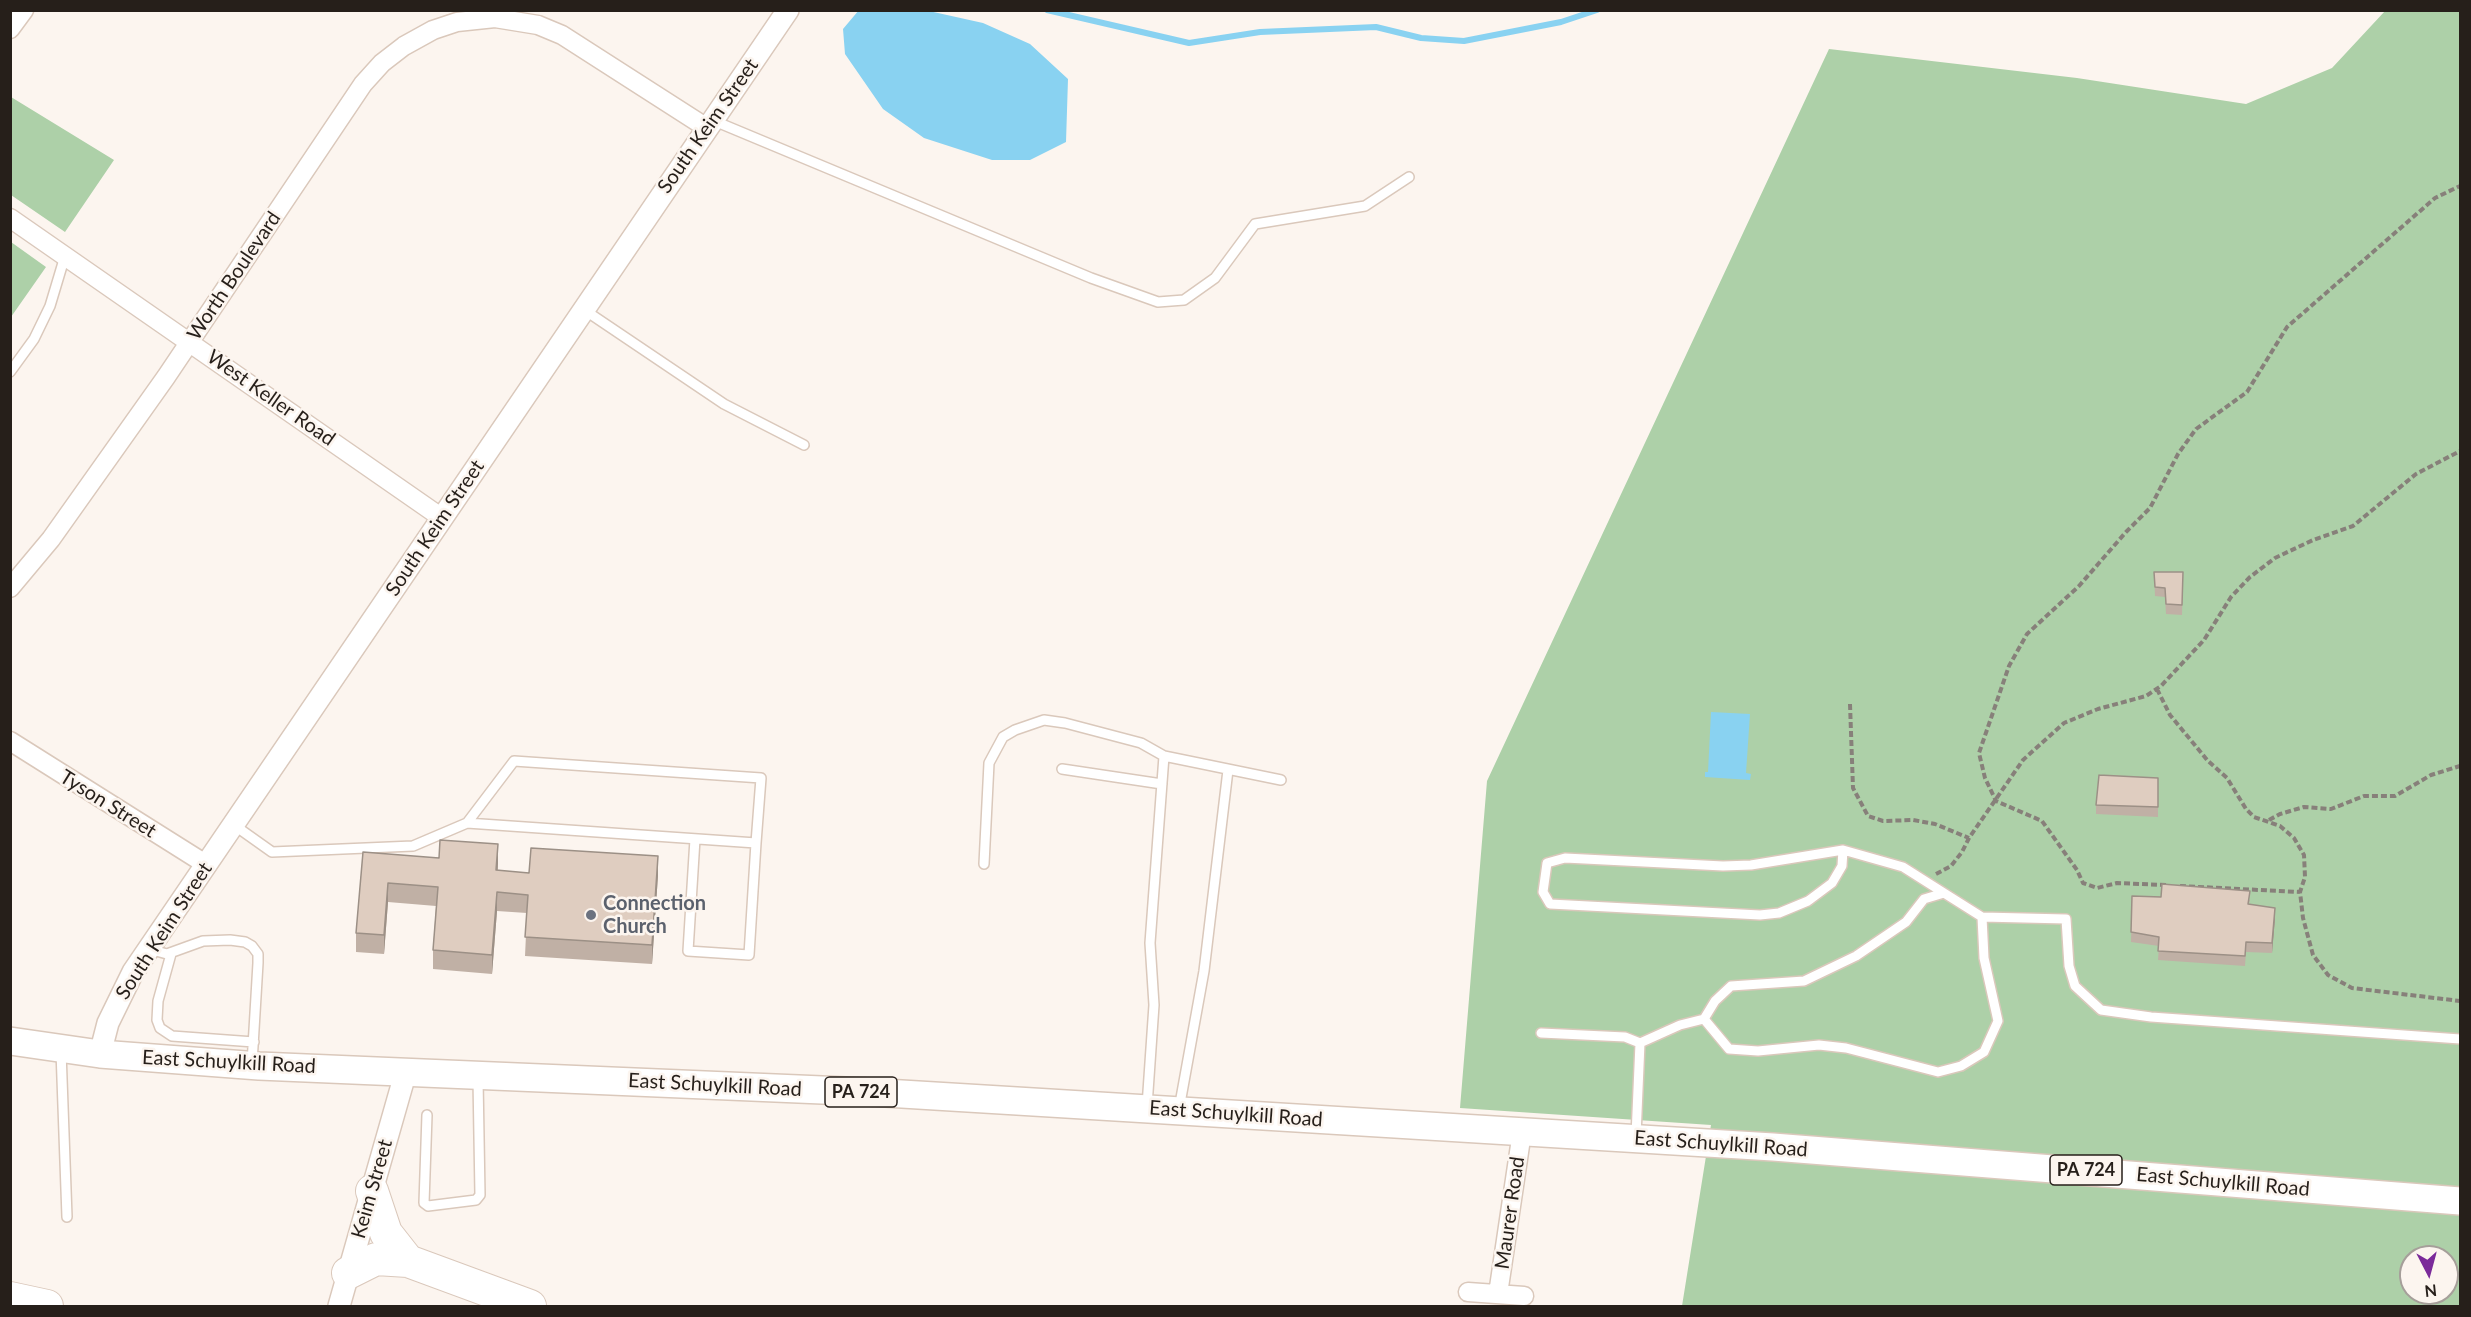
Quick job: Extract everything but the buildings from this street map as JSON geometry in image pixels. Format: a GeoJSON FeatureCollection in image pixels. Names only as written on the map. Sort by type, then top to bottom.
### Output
{"type":"FeatureCollection","features":[{"type":"Feature","properties":{"kind":"highway"},"geometry":{"type":"LineString","coordinates":[[372,1191],[386,1233],[408,1261]]}},
{"type":"Feature","properties":{"kind":"highway"},"geometry":{"type":"LineString","coordinates":[[348,1273],[376,1259],[408,1261],[530,1306]]}},
{"type":"Feature","properties":{"kind":"highway"},"geometry":{"type":"LineString","coordinates":[[10,1298],[47,1306]]}},
{"type":"Feature","properties":{"kind":"main road","name":"East Schuylkill Road"},"geometry":{"type":"LineString","coordinates":[[10,1041],[100,1054],[171,1048],[253,1053],[406,1071],[869,1092],[1636,1138],[1980,1161],[2460,1201]]}},
{"type":"Feature","properties":{"kind":"street"},"geometry":{"type":"LineString","coordinates":[[10,29],[24,10]]}},
{"type":"Feature","properties":{"kind":"street","name":"South Keim Street"},"geometry":{"type":"LineString","coordinates":[[100,1054],[118,996],[148,949],[788,10]]}},
{"type":"Feature","properties":{"kind":"street","name":"Worth Boulevard"},"geometry":{"type":"LineString","coordinates":[[10,588],[51,539],[190,341],[363,84],[382,63],[404,46],[433,30],[493,14],[538,25],[562,35],[710,124]]}},
{"type":"Feature","properties":{"kind":"street","name":"West Keller Road"},"geometry":{"type":"LineString","coordinates":[[10,218],[442,518]]}},
{"type":"Feature","properties":{"kind":"street","name":"Tyson Street"},"geometry":{"type":"LineString","coordinates":[[10,741],[207,864]]}},
{"type":"Feature","properties":{"kind":"street","name":"Keim Street"},"geometry":{"type":"LineString","coordinates":[[339,1306],[406,1071]]}},
{"type":"Feature","properties":{"kind":"street","name":"Maurer Road"},"geometry":{"type":"LineString","coordinates":[[1498,1294],[1522,1131]]}},
{"type":"Feature","properties":{"kind":"street","name":"Maurer Road"},"geometry":{"type":"LineString","coordinates":[[1468,1292],[1524,1296]]}},
{"type":"Feature","properties":{"kind":"lane"},"geometry":{"type":"LineString","coordinates":[[710,124],[1091,278],[1158,302],[1184,300],[1215,278],[1256,224],[1365,206],[1409,177]]}},
{"type":"Feature","properties":{"kind":"lane"},"geometry":{"type":"LineString","coordinates":[[10,372],[34,339],[50,306],[65,256]]}},
{"type":"Feature","properties":{"kind":"lane"},"geometry":{"type":"LineString","coordinates":[[583,309],[724,404],[804,445]]}},
{"type":"Feature","properties":{"kind":"lane"},"geometry":{"type":"LineString","coordinates":[[984,864],[989,764],[1003,737],[1015,730],[1044,720],[1065,723],[1141,743],[1164,756],[1281,780]]}},
{"type":"Feature","properties":{"kind":"lane"},"geometry":{"type":"LineString","coordinates":[[1147,1109],[1154,1005],[1150,943],[1164,756]]}},
{"type":"Feature","properties":{"kind":"lane"},"geometry":{"type":"LineString","coordinates":[[467,823],[514,760],[761,778],[749,955],[688,951],[695,839]]}},
{"type":"Feature","properties":{"kind":"lane"},"geometry":{"type":"LineString","coordinates":[[1062,769],[1162,784]]}},
{"type":"Feature","properties":{"kind":"lane"},"geometry":{"type":"LineString","coordinates":[[1179,1111],[1204,971],[1228,770]]}},
{"type":"Feature","properties":{"kind":"lane"},"geometry":{"type":"LineString","coordinates":[[234,825],[273,852],[413,846],[467,823],[756,843]]}},
{"type":"Feature","properties":{"kind":"lane"},"geometry":{"type":"LineString","coordinates":[[1842,850],[1842,866],[1832,883],[1808,901],[1779,913],[1760,915],[1550,904],[1543,892],[1546,863],[1565,858],[1723,866],[1751,865],[1842,850],[1903,867],[1982,917],[2066,919],[2069,966],[2075,986],[2101,1010],[2151,1017],[2460,1039]]}},
{"type":"Feature","properties":{"kind":"lane"},"geometry":{"type":"LineString","coordinates":[[1541,1034],[1625,1037],[1640,1043],[1680,1025],[1704,1018],[1715,1001],[1731,986],[1803,981],[1856,956],[1906,922],[1924,899],[1944,893]]}},
{"type":"Feature","properties":{"kind":"lane"},"geometry":{"type":"LineString","coordinates":[[1704,1018],[1729,1049],[1758,1051],[1819,1045],[1846,1048],[1938,1072],[1961,1066],[1984,1052],[1998,1021],[1984,958],[1982,917]]}},
{"type":"Feature","properties":{"kind":"lane"},"geometry":{"type":"LineString","coordinates":[[148,949],[158,954],[171,954],[203,940],[230,940],[252,946],[258,954],[253,1053]]}},
{"type":"Feature","properties":{"kind":"lane"},"geometry":{"type":"LineString","coordinates":[[171,954],[158,1000],[157,1020],[171,1048]]}},
{"type":"Feature","properties":{"kind":"lane"},"geometry":{"type":"LineString","coordinates":[[1636,1138],[1640,1043]]}},
{"type":"Feature","properties":{"kind":"lane"},"geometry":{"type":"LineString","coordinates":[[61,1049],[67,1217]]}},
{"type":"Feature","properties":{"kind":"lane"},"geometry":{"type":"LineString","coordinates":[[427,1115],[424,1203],[428,1206],[476,1200],[480,1195],[478,1074]]}},
{"type":"Feature","properties":{"kind":"path"},"geometry":{"type":"LineString","coordinates":[[2300,892],[2117,883],[2097,888],[2083,883],[2077,870],[2042,821],[1996,801],[1985,778],[1979,753],[2008,666],[2027,634],[2079,586],[2150,508],[2178,454],[2196,429],[2247,392],[2287,327],[2435,198],[2460,186]]}},
{"type":"Feature","properties":{"kind":"path"},"geometry":{"type":"LineString","coordinates":[[1921,878],[1945,871],[1951,866],[2023,760],[2064,723],[2098,709],[2146,696],[2157,689],[2204,640],[2231,597],[2250,577],[2275,558],[2313,540],[2353,526],[2416,474],[2460,451]]}},
{"type":"Feature","properties":{"kind":"path"},"geometry":{"type":"LineString","coordinates":[[2157,689],[2170,715],[2208,761],[2232,784],[2246,809],[2254,817],[2280,826],[2294,838],[2304,855],[2305,877],[2300,892],[2313,956],[2328,975],[2352,988],[2460,1001]]}},
{"type":"Feature","properties":{"kind":"path"},"geometry":{"type":"LineString","coordinates":[[1850,704],[1853,789],[1868,816],[1883,821],[1913,820],[1935,824],[1969,838]]}},
{"type":"Feature","properties":{"kind":"path"},"geometry":{"type":"LineString","coordinates":[[2268,821],[2280,814],[2304,807],[2331,809],[2364,796],[2395,796],[2431,775],[2460,766]]}},
{"type":"Feature","properties":{"kind":"green space"},"geometry":{"type":"Polygon","coordinates":[[[2385,11],[2460,11],[2460,1306],[1682,1306],[1711,1125],[1460,1108],[1487,781],[1829,49],[2077,78],[2246,104],[2332,68],[2385,11]]]}},
{"type":"Feature","properties":{"kind":"green space"},"geometry":{"type":"Polygon","coordinates":[[[11,97],[114,160],[65,232],[11,195],[11,97]]]}},
{"type":"Feature","properties":{"kind":"green space"},"geometry":{"type":"Polygon","coordinates":[[[11,242],[46,267],[11,317],[11,242]]]}},
{"type":"Feature","properties":{"kind":"water"},"geometry":{"type":"Polygon","coordinates":[[[859,10],[929,11],[983,23],[1030,44],[1068,79],[1066,142],[1030,160],[992,160],[924,138],[883,109],[845,54],[843,29],[859,10]]]}},
{"type":"Feature","properties":{"kind":"water"},"geometry":{"type":"Polygon","coordinates":[[[1711,712],[1750,714],[1746,773],[1751,774],[1750,780],[1705,777],[1705,772],[1708,772],[1711,712]]]}},
{"type":"Feature","properties":{"kind":"waterway"},"geometry":{"type":"LineString","coordinates":[[1047,10],[1189,43],[1260,32],[1376,27],[1421,38],[1464,41],[1561,22],[1597,10]]}},
{"type":"Feature","properties":{"kind":"place","name":"Connection Church"},"geometry":{"type":"Point","coordinates":[591,915]}}]}
